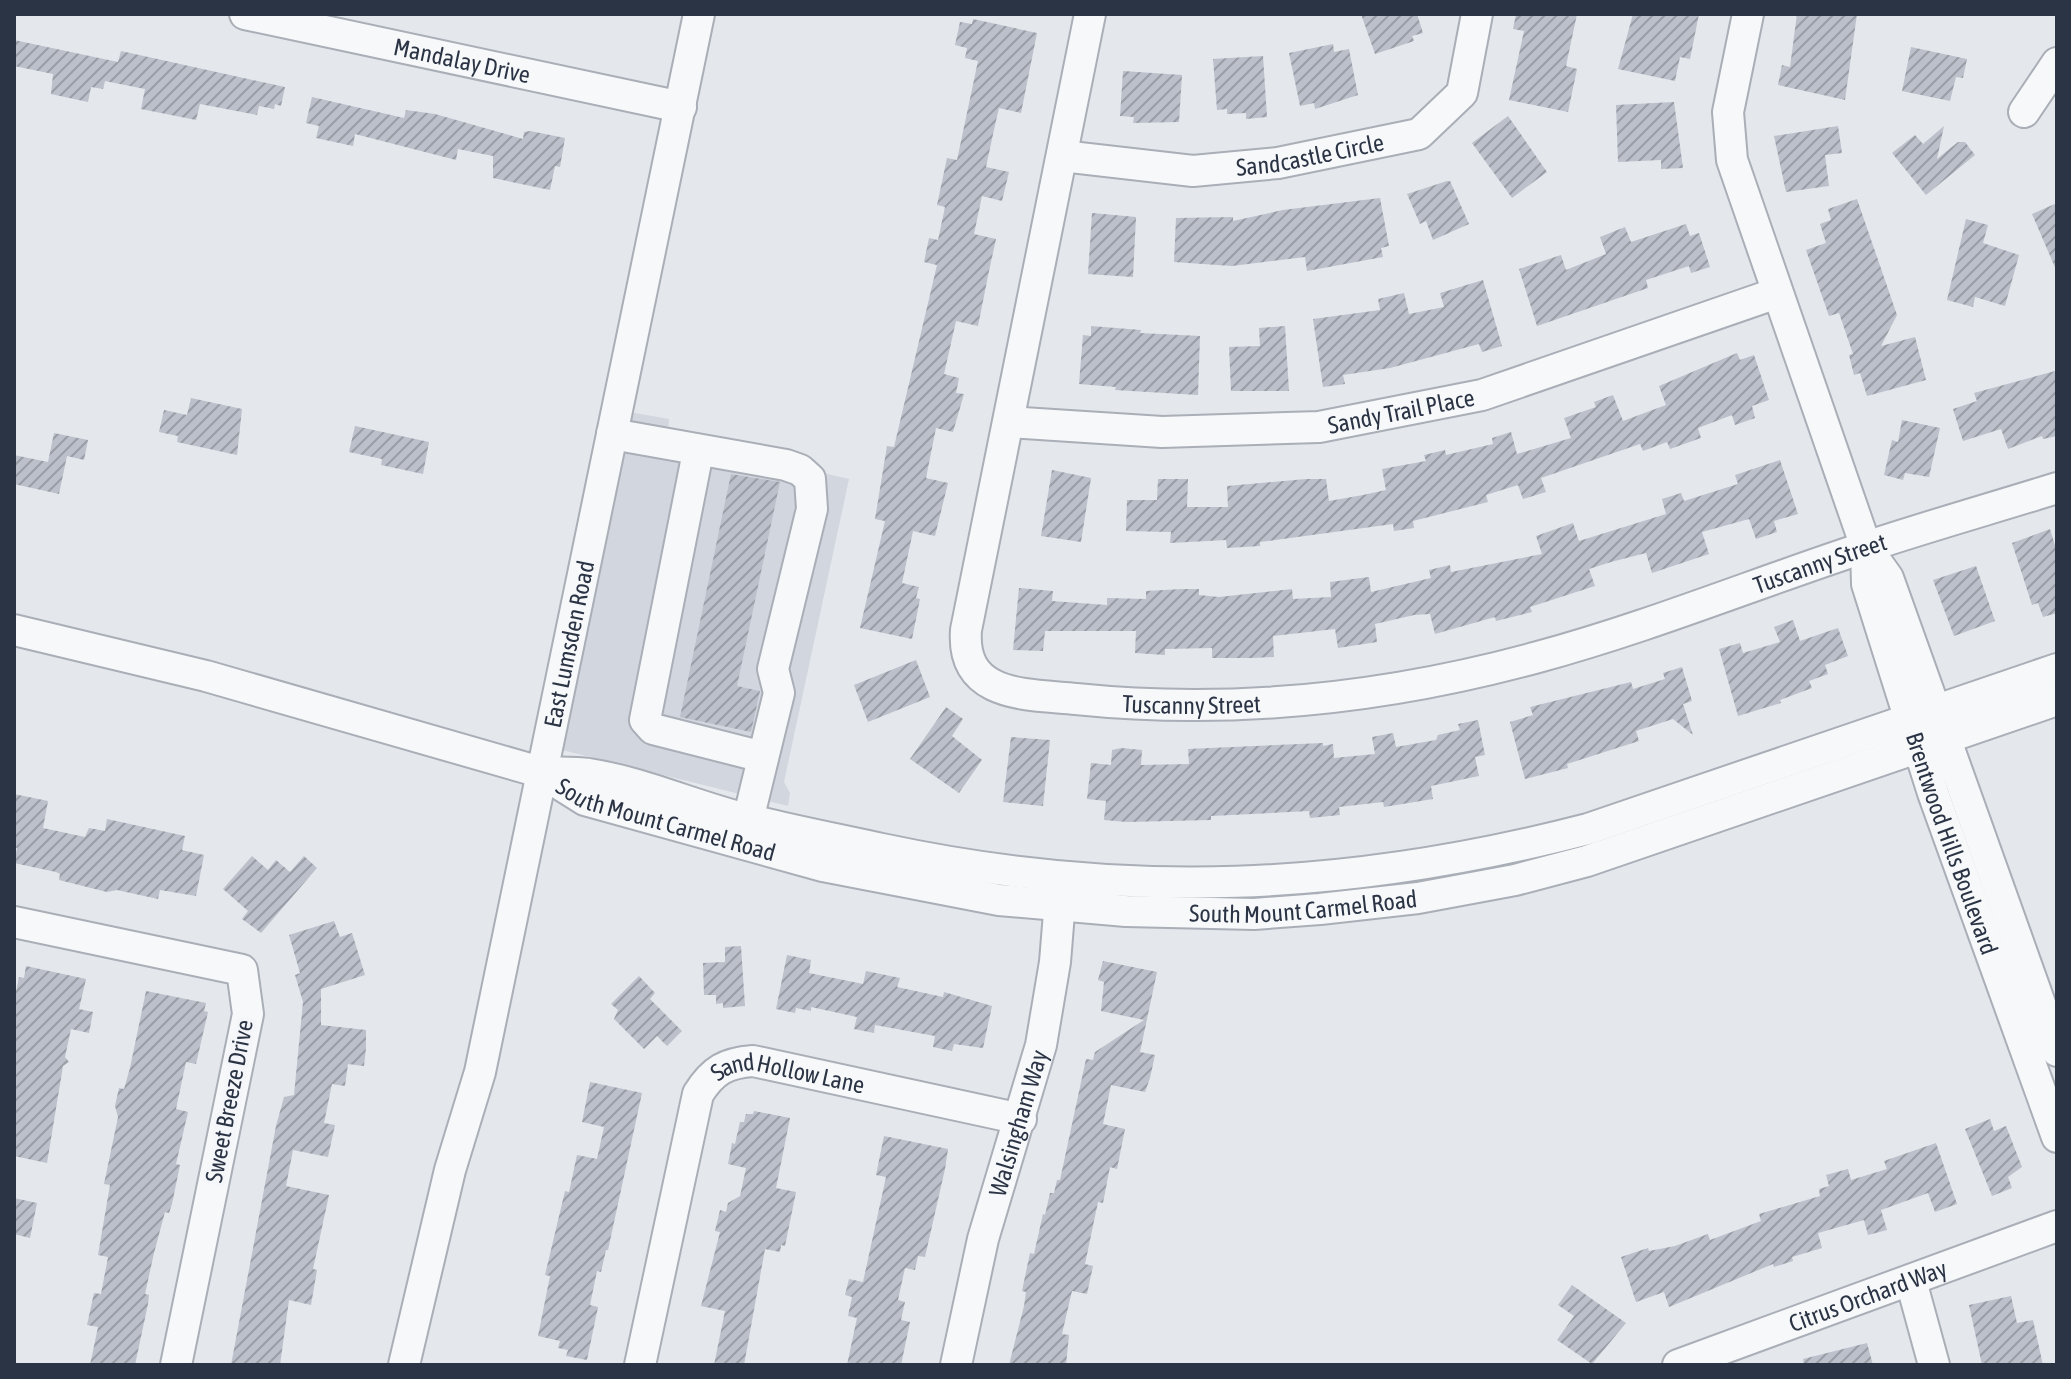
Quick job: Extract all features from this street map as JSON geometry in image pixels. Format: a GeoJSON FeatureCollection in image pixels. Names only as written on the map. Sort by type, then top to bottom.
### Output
{"type":"FeatureCollection","features":[{"type":"Feature","properties":{"kind":"street","name":"Mandalay Drive"},"geometry":{"type":"LineString","coordinates":[[245,14],[681,107]]}},
{"type":"Feature","properties":{"kind":"street","name":"East Lumsden Road"},"geometry":{"type":"LineString","coordinates":[[404,1365],[450,1170],[480,1072],[699,14]]}},
{"type":"Feature","properties":{"kind":"street","name":"Tuscanny Street"},"geometry":{"type":"LineString","coordinates":[[1090,14],[965,645],[968,660],[984,680],[1014,692],[1160,706],[1313,700],[1426,684],[1539,657],[1620,633],[1866,547],[2057,488]]}},
{"type":"Feature","properties":{"kind":"street","name":"Sandcastle Circle"},"geometry":{"type":"LineString","coordinates":[[1062,156],[1193,171],[1278,163],[1419,134],[1462,93],[1477,14]]}},
{"type":"Feature","properties":{"kind":"street","name":"Brentwood Hills Boulevard"},"geometry":{"type":"LineString","coordinates":[[1748,14],[1730,99],[1727,137],[1736,173],[1866,547],[1888,578],[1927,729],[2002,986],[2057,1137]]}},
{"type":"Feature","properties":{"kind":"street"},"geometry":{"type":"LineString","coordinates":[[2024,112],[2057,63]]}},
{"type":"Feature","properties":{"kind":"street","name":"Sandy Trail Place"},"geometry":{"type":"LineString","coordinates":[[1009,422],[1162,432],[1319,427],[1482,395],[1777,293]]}},
{"type":"Feature","properties":{"kind":"street"},"geometry":{"type":"LineString","coordinates":[[612,434],[800,470],[810,479],[812,509],[773,669],[779,693],[748,820]]}},
{"type":"Feature","properties":{"kind":"street"},"geometry":{"type":"LineString","coordinates":[[698,452],[645,720],[653,729],[763,757]]}},
{"type":"Feature","properties":{"kind":"street","name":"South Mount Carmel Road"},"geometry":{"type":"LineString","coordinates":[[14,630],[221,680],[540,772],[589,775],[748,820],[957,863],[1062,877],[1166,884],[1335,878],[1454,861],[1588,829],[1927,729],[2057,700]]}},
{"type":"Feature","properties":{"kind":"street","name":"South Mount Carmel Road"},"geometry":{"type":"LineString","coordinates":[[540,772],[585,800],[823,866],[939,890],[1059,907],[1254,914],[1418,898],[1515,880],[1642,844],[1927,729],[2057,669]]}},
{"type":"Feature","properties":{"kind":"street","name":"Brentwood Hills Boulevard"},"geometry":{"type":"LineString","coordinates":[[1927,729],[2031,975],[2057,1051]]}},
{"type":"Feature","properties":{"kind":"street","name":"Walsingham Way"},"geometry":{"type":"LineString","coordinates":[[956,1365],[983,1239],[1021,1119],[1047,1016],[1062,877]]}},
{"type":"Feature","properties":{"kind":"street","name":"Sweet Breeze Drive"},"geometry":{"type":"LineString","coordinates":[[14,922],[242,970],[248,1014],[176,1365]]}},
{"type":"Feature","properties":{"kind":"street"},"geometry":{"type":"LineString","coordinates":[[2002,986],[2031,975]]}},
{"type":"Feature","properties":{"kind":"street","name":"Sand Hollow Lane"},"geometry":{"type":"LineString","coordinates":[[640,1365],[698,1094],[711,1074],[731,1063],[753,1061],[1021,1119]]}},
{"type":"Feature","properties":{"kind":"street","name":"Citrus Orchard Way"},"geometry":{"type":"LineString","coordinates":[[1678,1365],[2057,1226]]}},
{"type":"Feature","properties":{"kind":"street"},"geometry":{"type":"LineString","coordinates":[[1911,1281],[1934,1365]]}},
{"type":"Feature","properties":{"kind":"shaded area"},"geometry":{"type":"Polygon","coordinates":[[[629,412],[669,419],[668,433],[676,439],[849,479],[784,782],[790,793],[788,806],[558,749],[629,412]]]}},
{"type":"Feature","properties":{"kind":"building"},"geometry":{"type":"Polygon","coordinates":[[[1361,14],[1417,14],[1423,33],[1412,36],[1414,41],[1375,54],[1361,14]]]}},
{"type":"Feature","properties":{"kind":"building"},"geometry":{"type":"Polygon","coordinates":[[[1516,14],[1577,14],[1566,66],[1577,69],[1568,112],[1509,100],[1524,31],[1513,29],[1516,14]]]}},
{"type":"Feature","properties":{"kind":"building"},"geometry":{"type":"Polygon","coordinates":[[[1633,14],[1699,14],[1690,59],[1680,57],[1675,81],[1618,69],[1633,14]]]}},
{"type":"Feature","properties":{"kind":"building"},"geometry":{"type":"Polygon","coordinates":[[[1797,14],[1857,14],[1845,100],[1778,85],[1782,65],[1790,67],[1797,14]]]}},
{"type":"Feature","properties":{"kind":"building"},"geometry":{"type":"Polygon","coordinates":[[[973,19],[1037,33],[1021,113],[999,108],[986,167],[1009,172],[1002,201],[982,196],[974,234],[996,239],[978,326],[956,321],[944,374],[959,378],[956,393],[964,394],[953,432],[936,428],[926,478],[948,483],[935,536],[913,531],[902,583],[919,587],[916,598],[920,599],[912,639],[860,628],[885,521],[875,519],[887,446],[894,447],[937,265],[924,262],[929,238],[938,240],[945,207],[937,205],[947,158],[957,160],[978,61],[965,58],[967,48],[955,45],[960,22],[972,24],[973,19]]]}},
{"type":"Feature","properties":{"kind":"building"},"geometry":{"type":"Polygon","coordinates":[[[14,40],[118,62],[121,51],[285,87],[281,106],[275,104],[274,109],[259,106],[257,115],[200,104],[196,120],[141,109],[145,89],[105,81],[103,89],[91,87],[88,102],[51,94],[53,74],[14,66],[14,40]]]}},
{"type":"Feature","properties":{"kind":"building"},"geometry":{"type":"Polygon","coordinates":[[[1333,44],[1334,52],[1349,49],[1358,95],[1315,109],[1314,103],[1300,106],[1289,53],[1333,44]]]}},
{"type":"Feature","properties":{"kind":"building"},"geometry":{"type":"Polygon","coordinates":[[[1911,47],[1967,59],[1963,78],[1956,77],[1950,101],[1902,91],[1911,47]]]}},
{"type":"Feature","properties":{"kind":"building"},"geometry":{"type":"Polygon","coordinates":[[[1263,56],[1267,117],[1246,119],[1246,113],[1227,114],[1227,109],[1217,110],[1213,59],[1263,56]]]}},
{"type":"Feature","properties":{"kind":"building"},"geometry":{"type":"Polygon","coordinates":[[[1123,71],[1182,75],[1179,122],[1133,123],[1134,117],[1120,116],[1123,71]]]}},
{"type":"Feature","properties":{"kind":"building"},"geometry":{"type":"Polygon","coordinates":[[[312,97],[404,118],[406,110],[435,114],[523,139],[524,132],[530,131],[565,138],[560,167],[555,166],[550,190],[493,178],[493,156],[458,149],[456,160],[355,134],[353,146],[316,138],[319,126],[306,123],[312,97]]]}},
{"type":"Feature","properties":{"kind":"building"},"geometry":{"type":"Polygon","coordinates":[[[1674,102],[1683,168],[1661,169],[1661,160],[1618,162],[1616,105],[1674,102]]]}},
{"type":"Feature","properties":{"kind":"building"},"geometry":{"type":"Polygon","coordinates":[[[1508,116],[1547,172],[1512,198],[1472,143],[1508,116]]]}},
{"type":"Feature","properties":{"kind":"building"},"geometry":{"type":"Polygon","coordinates":[[[1838,126],[1842,153],[1825,155],[1829,186],[1786,192],[1774,136],[1838,126]]]}},
{"type":"Feature","properties":{"kind":"building"},"geometry":{"type":"Polygon","coordinates":[[[1944,126],[1937,159],[1958,142],[1965,142],[1975,155],[1926,195],[1892,153],[1915,135],[1923,144],[1944,126]]]}},
{"type":"Feature","properties":{"kind":"building"},"geometry":{"type":"Polygon","coordinates":[[[1450,181],[1469,224],[1433,240],[1426,221],[1420,224],[1407,194],[1450,181]]]}},
{"type":"Feature","properties":{"kind":"building"},"geometry":{"type":"Polygon","coordinates":[[[1380,198],[1389,246],[1381,248],[1383,257],[1307,271],[1305,257],[1232,266],[1174,262],[1176,218],[1233,217],[1233,221],[1283,210],[1380,198]]]}},
{"type":"Feature","properties":{"kind":"building"},"geometry":{"type":"Polygon","coordinates":[[[1857,199],[1897,315],[1881,346],[1915,337],[1926,380],[1867,396],[1860,373],[1854,375],[1849,355],[1853,354],[1839,313],[1829,316],[1806,250],[1826,243],[1820,224],[1831,220],[1828,209],[1857,199]]]}},
{"type":"Feature","properties":{"kind":"building"},"geometry":{"type":"Polygon","coordinates":[[[2057,203],[2057,272],[2032,214],[2057,203]]]}},
{"type":"Feature","properties":{"kind":"building"},"geometry":{"type":"Polygon","coordinates":[[[1092,213],[1136,217],[1133,277],[1088,274],[1092,213]]]}},
{"type":"Feature","properties":{"kind":"building"},"geometry":{"type":"Polygon","coordinates":[[[1966,219],[1988,225],[1983,243],[2019,255],[2005,306],[1975,297],[1973,307],[1947,300],[1966,219]]]}},
{"type":"Feature","properties":{"kind":"building"},"geometry":{"type":"Polygon","coordinates":[[[1686,224],[1690,236],[1699,233],[1710,267],[1691,273],[1689,266],[1646,280],[1648,288],[1537,326],[1519,269],[1561,255],[1566,270],[1606,254],[1600,237],[1625,227],[1631,242],[1686,224]]]}},
{"type":"Feature","properties":{"kind":"building"},"geometry":{"type":"Polygon","coordinates":[[[1483,280],[1502,346],[1482,352],[1479,344],[1390,368],[1343,375],[1345,384],[1323,387],[1313,319],[1380,310],[1378,299],[1404,293],[1409,314],[1444,307],[1440,293],[1483,280]]]}},
{"type":"Feature","properties":{"kind":"building"},"geometry":{"type":"Polygon","coordinates":[[[1091,326],[1141,330],[1140,333],[1200,336],[1198,395],[1115,390],[1116,387],[1079,384],[1083,335],[1091,336],[1091,326]]]}},
{"type":"Feature","properties":{"kind":"building"},"geometry":{"type":"Polygon","coordinates":[[[1285,326],[1289,391],[1231,391],[1229,347],[1260,346],[1259,328],[1285,326]]]}},
{"type":"Feature","properties":{"kind":"building"},"geometry":{"type":"Polygon","coordinates":[[[1737,353],[1740,360],[1754,355],[1769,400],[1752,406],[1755,418],[1735,425],[1732,415],[1698,428],[1701,438],[1670,449],[1667,442],[1643,451],[1640,444],[1541,478],[1546,492],[1523,499],[1518,485],[1486,495],[1488,502],[1413,521],[1414,528],[1394,531],[1393,524],[1260,542],[1260,546],[1227,548],[1226,540],[1170,543],[1171,532],[1126,531],[1127,500],[1157,500],[1158,479],[1188,479],[1187,507],[1228,507],[1227,486],[1306,479],[1326,479],[1329,501],[1386,490],[1382,469],[1426,461],[1424,455],[1445,450],[1446,455],[1493,444],[1492,438],[1511,432],[1517,454],[1571,438],[1564,418],[1596,407],[1594,402],[1613,395],[1623,421],[1666,405],[1659,386],[1737,353]]]}},
{"type":"Feature","properties":{"kind":"building"},"geometry":{"type":"Polygon","coordinates":[[[2055,371],[2057,436],[2043,439],[2042,436],[2008,449],[2001,429],[1963,441],[1953,409],[1977,401],[1974,393],[2055,371]]]}},
{"type":"Feature","properties":{"kind":"building"},"geometry":{"type":"Polygon","coordinates":[[[191,398],[242,409],[237,455],[177,442],[178,436],[159,432],[164,410],[187,415],[191,398]]]}},
{"type":"Feature","properties":{"kind":"building"},"geometry":{"type":"Polygon","coordinates":[[[1902,420],[1940,428],[1929,477],[1905,473],[1903,480],[1884,475],[1892,440],[1898,442],[1902,420]]]}},
{"type":"Feature","properties":{"kind":"building"},"geometry":{"type":"Polygon","coordinates":[[[355,426],[429,442],[423,474],[381,465],[382,459],[349,452],[355,426]]]}},
{"type":"Feature","properties":{"kind":"building"},"geometry":{"type":"Polygon","coordinates":[[[54,433],[88,440],[84,460],[67,456],[59,494],[14,484],[14,455],[48,462],[54,433]]]}},
{"type":"Feature","properties":{"kind":"building"},"geometry":{"type":"Polygon","coordinates":[[[1780,460],[1798,514],[1774,521],[1777,532],[1756,539],[1749,519],[1702,532],[1709,554],[1652,573],[1646,553],[1611,562],[1589,569],[1595,586],[1530,607],[1532,612],[1496,621],[1495,617],[1435,634],[1430,614],[1414,615],[1375,624],[1377,642],[1338,648],[1335,629],[1273,636],[1274,657],[1212,658],[1212,648],[1165,649],[1165,655],[1135,653],[1136,631],[1045,631],[1043,651],[1013,650],[1019,588],[1053,591],[1052,601],[1107,605],[1107,598],[1146,599],[1146,591],[1182,589],[1199,589],[1199,595],[1219,597],[1292,589],[1293,599],[1331,597],[1330,582],[1369,577],[1371,592],[1431,578],[1429,570],[1450,565],[1451,572],[1542,554],[1536,536],[1573,523],[1579,541],[1666,514],[1662,499],[1681,493],[1684,501],[1738,484],[1735,475],[1780,460]]]}},
{"type":"Feature","properties":{"kind":"building"},"geometry":{"type":"Polygon","coordinates":[[[1052,470],[1091,478],[1081,542],[1041,536],[1052,470]]]}},
{"type":"Feature","properties":{"kind":"building"},"geometry":{"type":"Polygon","coordinates":[[[731,474],[780,482],[737,686],[760,691],[751,732],[680,717],[731,474]]]}},
{"type":"Feature","properties":{"kind":"building"},"geometry":{"type":"Polygon","coordinates":[[[2050,529],[2057,552],[2057,613],[2043,617],[2038,603],[2032,605],[2012,543],[2050,529]]]}},
{"type":"Feature","properties":{"kind":"building"},"geometry":{"type":"Polygon","coordinates":[[[1976,566],[1995,621],[1954,636],[1933,580],[1976,566]]]}},
{"type":"Feature","properties":{"kind":"building"},"geometry":{"type":"Polygon","coordinates":[[[1793,620],[1800,641],[1838,628],[1848,656],[1825,665],[1828,674],[1809,681],[1812,688],[1780,700],[1781,703],[1738,716],[1719,649],[1740,643],[1743,653],[1780,642],[1774,627],[1793,620]]]}},
{"type":"Feature","properties":{"kind":"building"},"geometry":{"type":"Polygon","coordinates":[[[916,660],[930,697],[868,722],[854,685],[916,660]]]}},
{"type":"Feature","properties":{"kind":"building"},"geometry":{"type":"Polygon","coordinates":[[[1682,667],[1692,701],[1683,704],[1693,735],[1673,719],[1636,731],[1639,741],[1567,764],[1568,768],[1525,779],[1510,722],[1533,715],[1530,707],[1631,682],[1633,689],[1665,679],[1663,673],[1682,667]]]}},
{"type":"Feature","properties":{"kind":"building"},"geometry":{"type":"Polygon","coordinates":[[[946,707],[963,719],[952,736],[982,760],[959,793],[910,759],[946,707]]]}},
{"type":"Feature","properties":{"kind":"building"},"geometry":{"type":"Polygon","coordinates":[[[1478,720],[1485,755],[1475,757],[1479,776],[1431,786],[1433,799],[1384,807],[1383,802],[1339,807],[1340,815],[1310,818],[1309,811],[1211,816],[1211,820],[1127,822],[1104,820],[1106,801],[1087,799],[1091,763],[1111,765],[1112,750],[1121,748],[1142,750],[1141,765],[1189,764],[1188,749],[1323,743],[1323,746],[1333,744],[1334,758],[1375,754],[1372,737],[1393,733],[1396,747],[1436,740],[1438,735],[1460,730],[1458,724],[1478,720]]]}},
{"type":"Feature","properties":{"kind":"building"},"geometry":{"type":"Polygon","coordinates":[[[1011,737],[1050,740],[1043,806],[1003,802],[1011,737]]]}},
{"type":"Feature","properties":{"kind":"building"},"geometry":{"type":"Polygon","coordinates":[[[14,794],[48,801],[43,828],[85,837],[89,828],[105,831],[107,819],[185,836],[182,850],[204,855],[196,896],[160,890],[158,899],[117,890],[107,892],[59,880],[60,874],[56,872],[14,863],[17,848],[14,847],[14,794]]]}},
{"type":"Feature","properties":{"kind":"building"},"geometry":{"type":"Polygon","coordinates":[[[252,856],[268,870],[276,860],[290,872],[304,856],[317,868],[261,933],[242,919],[248,911],[223,889],[252,856]]]}},
{"type":"Feature","properties":{"kind":"building"},"geometry":{"type":"Polygon","coordinates":[[[334,921],[340,937],[352,933],[365,975],[321,989],[321,1025],[366,1030],[366,1048],[364,1066],[348,1064],[345,1086],[332,1084],[324,1123],[335,1125],[328,1157],[293,1150],[286,1186],[329,1195],[313,1269],[317,1270],[311,1305],[289,1300],[280,1365],[231,1365],[276,1126],[284,1097],[294,1095],[303,1002],[295,975],[300,973],[289,935],[334,921]]]}},
{"type":"Feature","properties":{"kind":"building"},"geometry":{"type":"Polygon","coordinates":[[[741,946],[745,1006],[723,1008],[723,1003],[716,1004],[716,995],[704,995],[703,963],[725,962],[725,947],[741,946]]]}},
{"type":"Feature","properties":{"kind":"building"},"geometry":{"type":"Polygon","coordinates":[[[787,955],[811,960],[809,973],[863,984],[866,971],[900,978],[897,987],[943,997],[944,992],[992,1006],[983,1048],[954,1044],[952,1051],[933,1047],[935,1036],[875,1025],[874,1033],[854,1029],[857,1017],[811,1007],[811,1011],[796,1008],[795,1013],[776,1009],[787,955]]]}},
{"type":"Feature","properties":{"kind":"building"},"geometry":{"type":"Polygon","coordinates":[[[1103,961],[1157,972],[1140,1052],[1155,1055],[1150,1078],[1145,1092],[1111,1085],[1103,1124],[1125,1129],[1117,1169],[1110,1167],[1103,1203],[1098,1202],[1085,1264],[1093,1266],[1087,1294],[1072,1291],[1062,1334],[1069,1335],[1066,1365],[1009,1365],[1024,1306],[1026,1292],[1022,1291],[1030,1253],[1034,1254],[1050,1193],[1054,1193],[1057,1180],[1060,1180],[1086,1059],[1093,1060],[1095,1052],[1144,1020],[1101,1011],[1104,982],[1098,980],[1103,961]]]}},
{"type":"Feature","properties":{"kind":"building"},"geometry":{"type":"Polygon","coordinates":[[[26,966],[86,979],[79,1009],[93,1012],[89,1033],[71,1029],[65,1057],[69,1062],[63,1066],[47,1163],[14,1156],[14,1002],[19,977],[24,978],[26,966]]]}},
{"type":"Feature","properties":{"kind":"building"},"geometry":{"type":"Polygon","coordinates":[[[639,976],[655,993],[650,999],[682,1031],[667,1046],[657,1036],[644,1049],[614,1019],[618,1010],[611,1004],[639,976]]]}},
{"type":"Feature","properties":{"kind":"building"},"geometry":{"type":"Polygon","coordinates":[[[146,991],[206,1003],[204,1011],[208,1012],[196,1064],[186,1062],[176,1109],[188,1112],[176,1164],[180,1165],[172,1204],[169,1213],[165,1212],[154,1253],[145,1294],[149,1295],[148,1304],[135,1365],[90,1365],[98,1327],[87,1325],[94,1293],[101,1294],[108,1257],[98,1255],[110,1185],[104,1184],[118,1117],[115,1106],[119,1088],[124,1089],[130,1068],[146,991]]]}},
{"type":"Feature","properties":{"kind":"building"},"geometry":{"type":"Polygon","coordinates":[[[590,1082],[642,1093],[608,1250],[601,1272],[597,1271],[590,1305],[598,1307],[587,1360],[566,1356],[568,1350],[558,1348],[560,1341],[538,1336],[550,1276],[545,1275],[565,1191],[569,1192],[577,1155],[597,1159],[604,1127],[582,1122],[590,1082]]]}},
{"type":"Feature","properties":{"kind":"building"},"geometry":{"type":"Polygon","coordinates":[[[754,1111],[790,1118],[776,1188],[796,1192],[785,1246],[781,1245],[780,1252],[765,1249],[744,1365],[714,1365],[725,1311],[701,1306],[720,1232],[715,1231],[720,1210],[726,1212],[728,1203],[740,1196],[746,1168],[728,1164],[732,1143],[735,1144],[740,1122],[744,1122],[746,1114],[753,1114],[754,1111]]]}},
{"type":"Feature","properties":{"kind":"building"},"geometry":{"type":"Polygon","coordinates":[[[1990,1119],[1994,1131],[2006,1126],[2022,1167],[2008,1177],[2012,1188],[1992,1196],[1965,1129],[1990,1119]]]}},
{"type":"Feature","properties":{"kind":"building"},"geometry":{"type":"Polygon","coordinates":[[[884,1136],[948,1149],[945,1169],[925,1257],[918,1256],[915,1270],[905,1268],[898,1300],[905,1302],[901,1320],[910,1322],[901,1365],[847,1365],[857,1318],[848,1316],[852,1297],[845,1295],[849,1279],[863,1282],[886,1177],[876,1175],[884,1136]]]}},
{"type":"Feature","properties":{"kind":"building"},"geometry":{"type":"Polygon","coordinates":[[[1936,1143],[1957,1204],[1935,1212],[1928,1193],[1881,1210],[1887,1230],[1868,1235],[1864,1220],[1818,1233],[1822,1248],[1792,1257],[1793,1261],[1774,1267],[1773,1264],[1669,1307],[1664,1292],[1636,1302],[1621,1257],[1648,1248],[1649,1251],[1675,1246],[1708,1234],[1710,1240],[1761,1221],[1759,1214],[1820,1196],[1819,1189],[1829,1186],[1826,1175],[1848,1169],[1851,1180],[1887,1169],[1884,1161],[1936,1143]]]}},
{"type":"Feature","properties":{"kind":"building"},"geometry":{"type":"Polygon","coordinates":[[[14,1198],[37,1203],[30,1238],[14,1234],[14,1198]]]}},
{"type":"Feature","properties":{"kind":"building"},"geometry":{"type":"Polygon","coordinates":[[[1572,1285],[1626,1323],[1592,1364],[1557,1340],[1574,1316],[1558,1305],[1572,1285]]]}},
{"type":"Feature","properties":{"kind":"building"},"geometry":{"type":"Polygon","coordinates":[[[2011,1296],[2017,1323],[2033,1320],[2043,1365],[1982,1365],[1969,1305],[2011,1296]]]}},
{"type":"Feature","properties":{"kind":"building"},"geometry":{"type":"Polygon","coordinates":[[[1867,1343],[1873,1365],[1804,1365],[1803,1359],[1867,1343]]]}}]}
